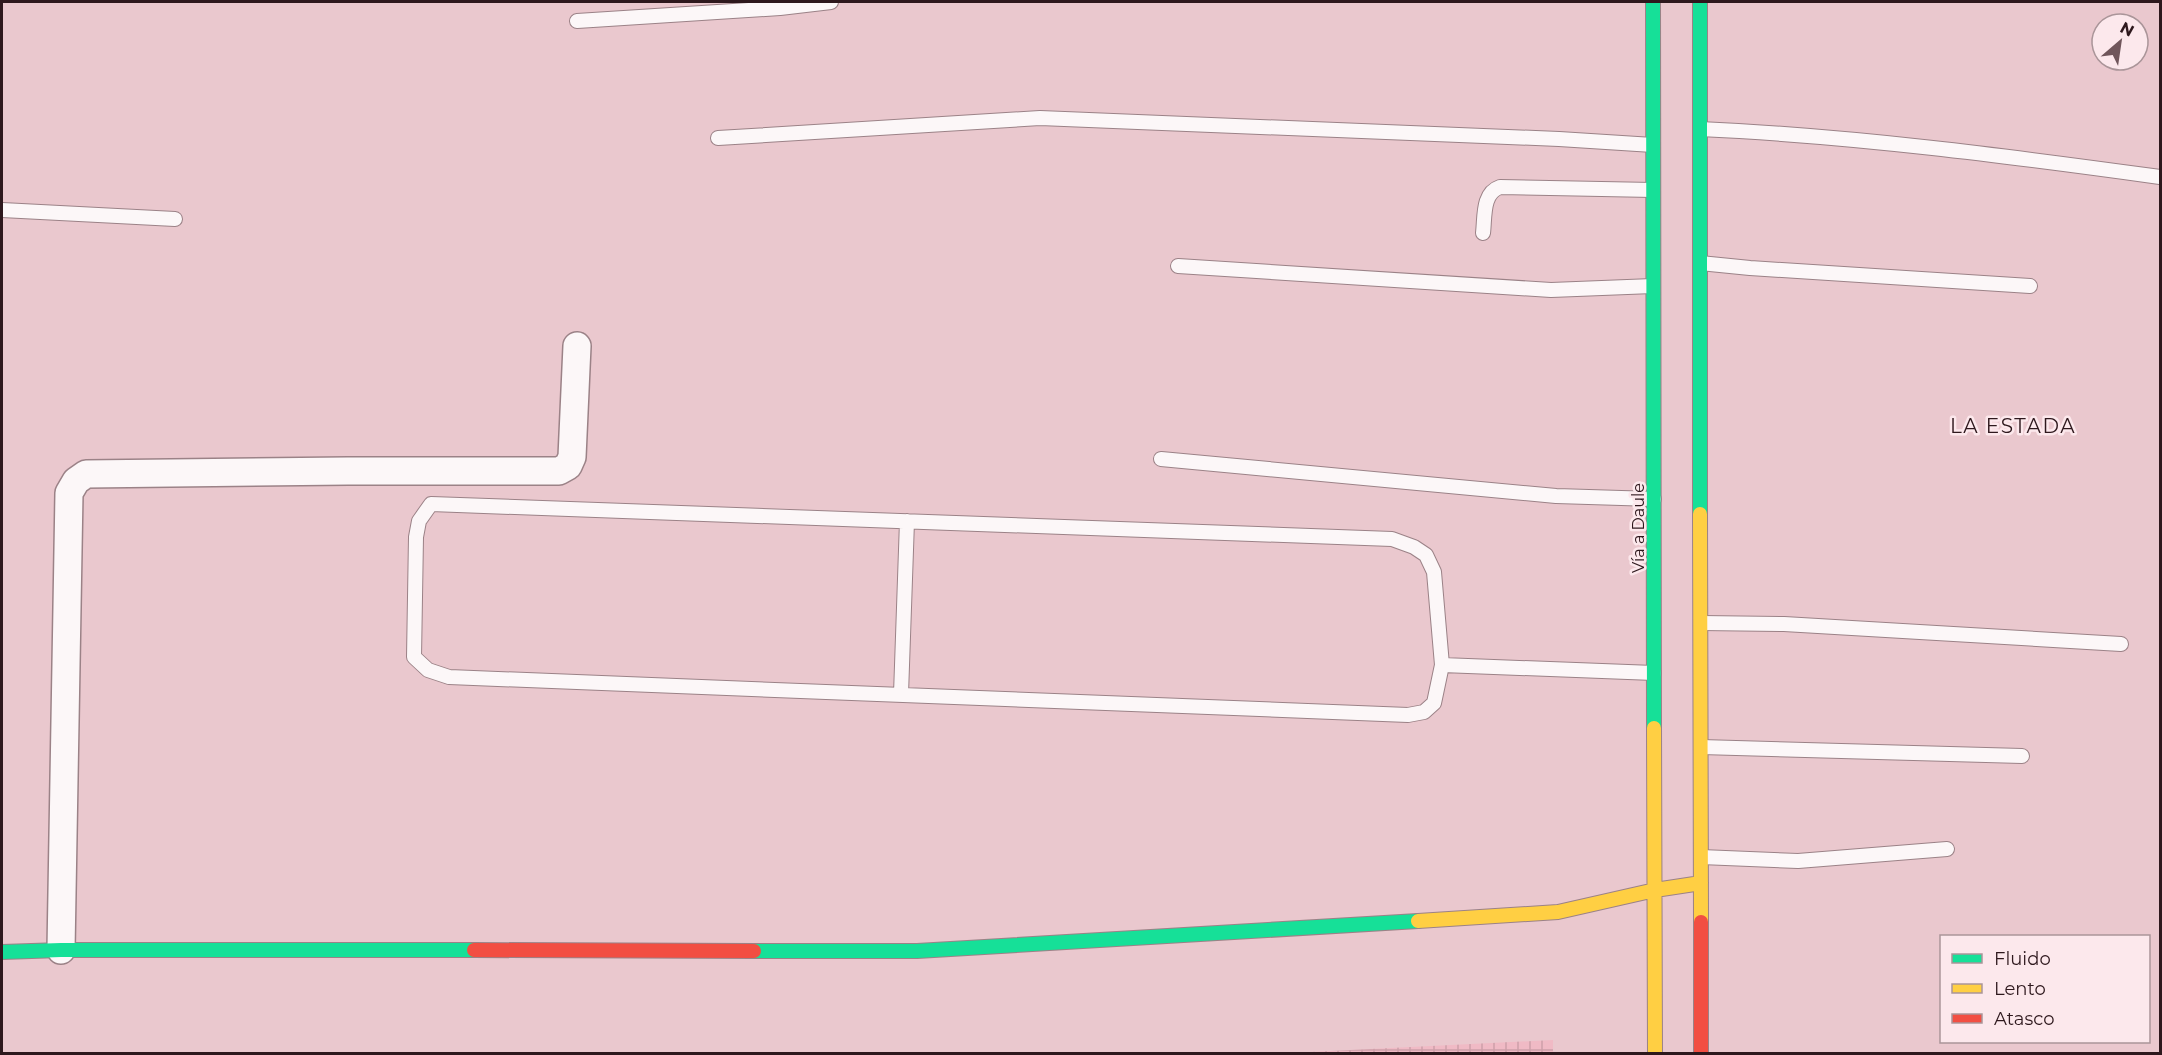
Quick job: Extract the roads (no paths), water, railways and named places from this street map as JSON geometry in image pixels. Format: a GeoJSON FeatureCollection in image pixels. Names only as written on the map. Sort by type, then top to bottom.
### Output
{"type":"FeatureCollection","features":[{"type":"Feature","properties":{"kind":"main road","name":"Vía a Daule"},"geometry":{"type":"LineString","coordinates":[[1653,2],[1655,1053]]}},
{"type":"Feature","properties":{"kind":"main road"},"geometry":{"type":"LineString","coordinates":[[1700,2],[1701,1053]]}},
{"type":"Feature","properties":{"kind":"main road"},"geometry":{"type":"LineString","coordinates":[[2,952],[61,950],[917,951],[1558,912],[1655,890],[1701,883]]}},
{"type":"Feature","properties":{"kind":"street"},"geometry":{"type":"LineString","coordinates":[[61,950],[69,493],[76,481],[86,474],[559,471],[568,466],[572,457],[577,345]]}},
{"type":"Feature","properties":{"kind":"lane"},"geometry":{"type":"LineString","coordinates":[[577,21],[780,8],[831,2]]}},
{"type":"Feature","properties":{"kind":"lane"},"geometry":{"type":"LineString","coordinates":[[718,138],[1040,118],[1653,145]]}},
{"type":"Feature","properties":{"kind":"lane"},"geometry":{"type":"LineString","coordinates":[[1700,129],[1778,132],[1968,151],[2160,177]]}},
{"type":"Feature","properties":{"kind":"lane"},"geometry":{"type":"LineString","coordinates":[[1483,233],[1487,195],[1492,189],[1500,186],[1653,190]]}},
{"type":"Feature","properties":{"kind":"lane"},"geometry":{"type":"LineString","coordinates":[[2,210],[175,219]]}},
{"type":"Feature","properties":{"kind":"lane"},"geometry":{"type":"LineString","coordinates":[[1700,263],[2030,286]]}},
{"type":"Feature","properties":{"kind":"lane"},"geometry":{"type":"LineString","coordinates":[[1178,266],[1551,290],[1653,286]]}},
{"type":"Feature","properties":{"kind":"lane"},"geometry":{"type":"LineString","coordinates":[[1161,459],[1556,496],[1654,499]]}},
{"type":"Feature","properties":{"kind":"lane"},"geometry":{"type":"LineString","coordinates":[[431,504],[1392,539],[1414,547],[1426,555],[1434,572],[1442,665],[1434,703],[1424,712],[1408,715],[448,676],[428,670],[414,657],[416,537],[419,521],[431,504]]}},
{"type":"Feature","properties":{"kind":"lane"},"geometry":{"type":"LineString","coordinates":[[901,694],[907,521]]}},
{"type":"Feature","properties":{"kind":"lane"},"geometry":{"type":"LineString","coordinates":[[1701,623],[1784,624],[2121,644]]}},
{"type":"Feature","properties":{"kind":"lane"},"geometry":{"type":"LineString","coordinates":[[1442,665],[1654,673]]}},
{"type":"Feature","properties":{"kind":"lane"},"geometry":{"type":"LineString","coordinates":[[1701,747],[2022,756]]}},
{"type":"Feature","properties":{"kind":"lane"},"geometry":{"type":"LineString","coordinates":[[1701,857],[1798,861],[1947,849]]}},
{"type":"Feature","properties":{"kind":"district","name":"LA ESTADA"},"geometry":{"type":"Point","coordinates":[2013,426]}}]}
